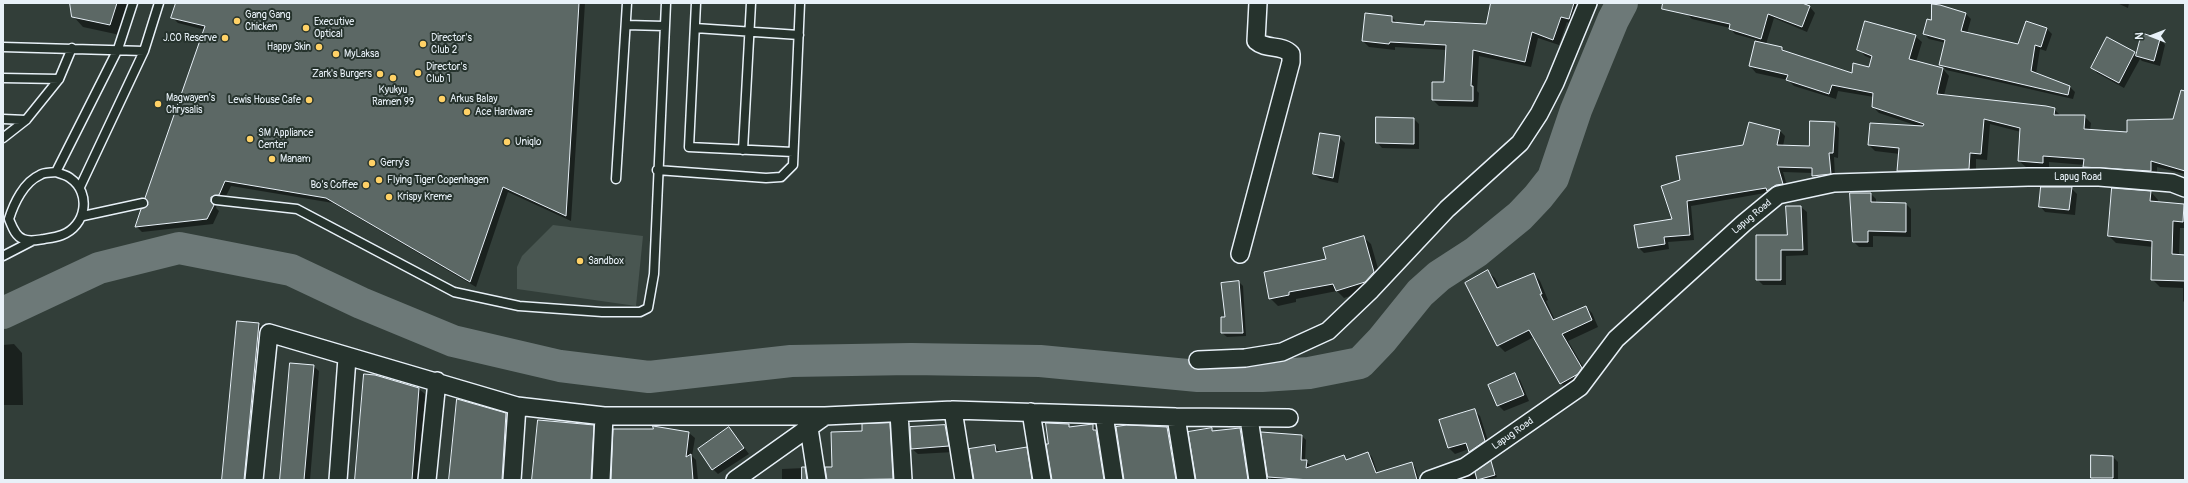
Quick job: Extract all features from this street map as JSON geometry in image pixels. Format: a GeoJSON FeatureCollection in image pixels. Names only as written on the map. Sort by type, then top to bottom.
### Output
{"type":"FeatureCollection","features":[{"type":"Feature","properties":{"kind":"street"},"geometry":{"type":"LineString","coordinates":[[1240,254],[1292,62],[1292,54],[1286,48],[1260,45],[1256,41],[1258,3]]}},
{"type":"Feature","properties":{"kind":"street"},"geometry":{"type":"LineString","coordinates":[[1198,360],[1245,358],[1282,352],[1328,331],[1371,290],[1447,208],[1520,144],[1539,114],[1555,83],[1588,3]]}},
{"type":"Feature","properties":{"kind":"street","name":"Lapug Road"},"geometry":{"type":"LineString","coordinates":[[1429,480],[1465,467],[1580,387],[1616,340],[1744,223],[1778,195],[1834,183],[2028,177],[2099,177],[2172,183],[2185,188]]}},
{"type":"Feature","properties":{"kind":"street"},"geometry":{"type":"LineString","coordinates":[[254,480],[269,334],[347,358],[437,381],[517,406],[604,416],[826,416],[953,410],[1176,417],[1288,418]]}},
{"type":"Feature","properties":{"kind":"street"},"geometry":{"type":"LineString","coordinates":[[338,480],[347,358]]}},
{"type":"Feature","properties":{"kind":"street"},"geometry":{"type":"LineString","coordinates":[[428,480],[437,381]]}},
{"type":"Feature","properties":{"kind":"street"},"geometry":{"type":"LineString","coordinates":[[512,480],[517,406]]}},
{"type":"Feature","properties":{"kind":"street"},"geometry":{"type":"LineString","coordinates":[[953,410],[964,480]]}},
{"type":"Feature","properties":{"kind":"street"},"geometry":{"type":"LineString","coordinates":[[1031,412],[1042,480]]}},
{"type":"Feature","properties":{"kind":"street"},"geometry":{"type":"LineString","coordinates":[[899,413],[903,480]]}},
{"type":"Feature","properties":{"kind":"street"},"geometry":{"type":"LineString","coordinates":[[1104,415],[1114,480]]}},
{"type":"Feature","properties":{"kind":"street"},"geometry":{"type":"LineString","coordinates":[[601,480],[604,416]]}},
{"type":"Feature","properties":{"kind":"street"},"geometry":{"type":"LineString","coordinates":[[735,480],[826,416]]}},
{"type":"Feature","properties":{"kind":"street"},"geometry":{"type":"LineString","coordinates":[[1176,417],[1186,480]]}},
{"type":"Feature","properties":{"kind":"street"},"geometry":{"type":"LineString","coordinates":[[1249,418],[1258,480]]}},
{"type":"Feature","properties":{"kind":"street"},"geometry":{"type":"LineString","coordinates":[[810,428],[816,480]]}},
{"type":"Feature","properties":{"kind":"lane"},"geometry":{"type":"LineString","coordinates":[[56,172],[118,49],[133,3]]}},
{"type":"Feature","properties":{"kind":"lane"},"geometry":{"type":"LineString","coordinates":[[80,187],[144,51],[159,3]]}},
{"type":"Feature","properties":{"kind":"lane"},"geometry":{"type":"LineString","coordinates":[[616,179],[627,3]]}},
{"type":"Feature","properties":{"kind":"lane"},"geometry":{"type":"LineString","coordinates":[[216,200],[297,209],[454,292],[519,306],[602,312],[640,312],[648,308],[654,274],[657,170],[666,3]]}},
{"type":"Feature","properties":{"kind":"lane"},"geometry":{"type":"LineString","coordinates":[[696,3],[689,147],[794,152]]}},
{"type":"Feature","properties":{"kind":"lane"},"geometry":{"type":"LineString","coordinates":[[743,150],[751,3]]}},
{"type":"Feature","properties":{"kind":"lane"},"geometry":{"type":"LineString","coordinates":[[657,170],[766,178],[781,177],[793,165],[800,3]]}},
{"type":"Feature","properties":{"kind":"lane"},"geometry":{"type":"LineString","coordinates":[[626,24],[664,26]]}},
{"type":"Feature","properties":{"kind":"lane"},"geometry":{"type":"LineString","coordinates":[[695,28],[799,34]]}},
{"type":"Feature","properties":{"kind":"lane"},"geometry":{"type":"LineString","coordinates":[[3,47],[118,49],[144,51]]}},
{"type":"Feature","properties":{"kind":"lane"},"geometry":{"type":"LineString","coordinates":[[3,138],[26,120],[59,79],[72,48]]}},
{"type":"Feature","properties":{"kind":"lane"},"geometry":{"type":"LineString","coordinates":[[3,78],[59,79]]}},
{"type":"Feature","properties":{"kind":"lane"},"geometry":{"type":"LineString","coordinates":[[3,118],[26,120]]}},
{"type":"Feature","properties":{"kind":"lane"},"geometry":{"type":"LineString","coordinates":[[3,256],[32,241],[63,235],[75,228],[83,216],[84,201],[80,187],[70,177],[56,172],[41,174],[29,182],[12,209],[6,220],[22,238],[32,241]]}},
{"type":"Feature","properties":{"kind":"lane"},"geometry":{"type":"LineString","coordinates":[[83,216],[143,203]]}},
{"type":"Feature","properties":{"kind":"shaded area","name":"Sandbox"},"geometry":{"type":"Polygon","coordinates":[[[553,225],[643,236],[636,306],[517,289],[517,267],[522,256],[553,225]]]}},
{"type":"Feature","properties":{"kind":"building"},"geometry":{"type":"Polygon","coordinates":[[[70,3],[117,3],[110,25],[72,17],[70,3]]]}},
{"type":"Feature","properties":{"kind":"building"},"geometry":{"type":"Polygon","coordinates":[[[176,3],[579,3],[566,216],[503,187],[470,282],[326,198],[225,181],[219,195],[211,197],[211,202],[214,205],[207,219],[135,227],[141,209],[148,205],[145,198],[205,26],[171,18],[176,3]]]}},
{"type":"Feature","properties":{"kind":"building"},"geometry":{"type":"Polygon","coordinates":[[[1491,3],[1574,3],[1569,19],[1561,17],[1553,40],[1532,32],[1525,62],[1473,50],[1471,86],[1473,86],[1473,101],[1432,100],[1432,82],[1444,82],[1446,45],[1390,42],[1389,44],[1362,41],[1365,13],[1392,16],[1392,22],[1424,25],[1425,21],[1486,24],[1491,3]]]}},
{"type":"Feature","properties":{"kind":"building"},"geometry":{"type":"Polygon","coordinates":[[[1663,3],[1802,3],[1810,6],[1802,27],[1768,14],[1761,39],[1729,29],[1730,24],[1662,9],[1663,3]]]}},
{"type":"Feature","properties":{"kind":"building"},"geometry":{"type":"Polygon","coordinates":[[[1932,4],[1966,13],[1961,31],[2018,44],[2026,21],[2047,28],[2041,47],[2035,45],[2031,71],[2070,86],[2068,95],[1939,65],[1945,40],[1923,34],[1927,19],[1931,20],[1932,4]]]}},
{"type":"Feature","properties":{"kind":"building"},"geometry":{"type":"Polygon","coordinates":[[[1865,21],[1916,35],[1909,59],[1943,68],[1937,94],[2046,106],[2055,108],[2054,115],[2085,115],[2084,129],[2127,132],[2127,120],[2173,119],[2181,90],[2185,91],[2185,171],[2151,161],[2151,171],[2083,167],[2084,159],[2043,156],[2043,163],[2018,161],[2020,128],[1984,119],[1981,154],[1970,153],[1969,169],[1897,171],[1899,148],[1868,145],[1870,123],[1923,126],[1924,124],[1872,107],[1873,93],[1832,85],[1829,94],[1786,80],[1788,75],[1749,66],[1755,41],[1782,47],[1782,50],[1852,73],[1853,63],[1869,67],[1872,56],[1857,50],[1865,21]]]}},
{"type":"Feature","properties":{"kind":"building"},"geometry":{"type":"Polygon","coordinates":[[[2142,33],[2160,39],[2154,61],[2136,56],[2142,33]]]}},
{"type":"Feature","properties":{"kind":"building"},"geometry":{"type":"Polygon","coordinates":[[[2107,37],[2135,52],[2119,83],[2091,68],[2107,37]]]}},
{"type":"Feature","properties":{"kind":"building"},"geometry":{"type":"Polygon","coordinates":[[[1376,117],[1414,118],[1414,144],[1376,143],[1376,117]]]}},
{"type":"Feature","properties":{"kind":"building"},"geometry":{"type":"Polygon","coordinates":[[[1810,121],[1835,122],[1833,153],[1829,153],[1831,174],[1812,176],[1812,168],[1778,167],[1783,184],[1776,185],[1767,191],[1766,188],[1687,201],[1690,235],[1664,237],[1665,244],[1638,248],[1634,225],[1672,219],[1661,186],[1680,180],[1676,156],[1743,145],[1749,122],[1780,130],[1777,145],[1809,146],[1810,121]]]}},
{"type":"Feature","properties":{"kind":"building"},"geometry":{"type":"Polygon","coordinates":[[[1320,133],[1340,136],[1333,178],[1313,174],[1320,133]]]}},
{"type":"Feature","properties":{"kind":"building"},"geometry":{"type":"Polygon","coordinates":[[[2041,187],[2072,187],[2069,210],[2039,207],[2041,187]]]}},
{"type":"Feature","properties":{"kind":"building"},"geometry":{"type":"Polygon","coordinates":[[[2112,188],[2151,191],[2150,201],[2184,204],[2183,222],[2173,221],[2172,254],[2185,255],[2185,281],[2151,280],[2152,241],[2108,236],[2112,188]]]}},
{"type":"Feature","properties":{"kind":"building"},"geometry":{"type":"Polygon","coordinates":[[[1850,193],[1871,193],[1871,202],[1906,203],[1906,232],[1868,231],[1868,242],[1853,242],[1850,193]]]}},
{"type":"Feature","properties":{"kind":"building"},"geometry":{"type":"Polygon","coordinates":[[[1786,206],[1801,206],[1803,250],[1781,250],[1781,280],[1756,280],[1756,235],[1787,235],[1786,206]]]}},
{"type":"Feature","properties":{"kind":"building"},"geometry":{"type":"Polygon","coordinates":[[[1364,236],[1374,272],[1365,282],[1336,291],[1333,284],[1289,292],[1289,295],[1269,299],[1264,272],[1326,259],[1323,248],[1364,236]]]}},
{"type":"Feature","properties":{"kind":"building"},"geometry":{"type":"Polygon","coordinates":[[[1488,270],[1497,288],[1534,273],[1542,294],[1540,294],[1553,320],[1586,306],[1592,320],[1562,334],[1582,368],[1578,374],[1560,384],[1529,330],[1497,346],[1465,283],[1488,270]]]}},
{"type":"Feature","properties":{"kind":"building"},"geometry":{"type":"Polygon","coordinates":[[[1239,281],[1243,333],[1221,333],[1221,317],[1225,317],[1221,283],[1239,281]]]}},
{"type":"Feature","properties":{"kind":"building"},"geometry":{"type":"Polygon","coordinates":[[[237,321],[259,323],[244,480],[222,480],[237,321]]]}},
{"type":"Feature","properties":{"kind":"building"},"geometry":{"type":"Polygon","coordinates":[[[290,363],[314,365],[304,480],[280,480],[290,363]]]}},
{"type":"Feature","properties":{"kind":"building"},"geometry":{"type":"Polygon","coordinates":[[[1515,373],[1524,395],[1497,406],[1488,385],[1515,373]]]}},
{"type":"Feature","properties":{"kind":"building"},"geometry":{"type":"Polygon","coordinates":[[[364,374],[375,375],[419,388],[412,480],[355,480],[364,374]]]}},
{"type":"Feature","properties":{"kind":"building"},"geometry":{"type":"Polygon","coordinates":[[[457,399],[506,413],[502,480],[449,480],[457,399]]]}},
{"type":"Feature","properties":{"kind":"building"},"geometry":{"type":"Polygon","coordinates":[[[1475,409],[1485,441],[1469,452],[1466,443],[1448,448],[1439,420],[1475,409]]]}},
{"type":"Feature","properties":{"kind":"building"},"geometry":{"type":"Polygon","coordinates":[[[538,420],[594,425],[591,480],[532,480],[538,420]]]}},
{"type":"Feature","properties":{"kind":"building"},"geometry":{"type":"Polygon","coordinates":[[[890,423],[893,479],[827,480],[825,467],[832,467],[831,432],[862,431],[862,424],[890,423]]]}},
{"type":"Feature","properties":{"kind":"building"},"geometry":{"type":"Polygon","coordinates":[[[1046,423],[1069,424],[1069,427],[1093,424],[1093,430],[1096,430],[1104,480],[1052,480],[1046,444],[1048,444],[1046,423]]]}},
{"type":"Feature","properties":{"kind":"building"},"geometry":{"type":"Polygon","coordinates":[[[945,425],[949,446],[911,449],[910,427],[945,425]]]}},
{"type":"Feature","properties":{"kind":"building"},"geometry":{"type":"Polygon","coordinates":[[[1127,425],[1167,427],[1176,480],[1124,480],[1116,427],[1127,425]]]}},
{"type":"Feature","properties":{"kind":"building"},"geometry":{"type":"Polygon","coordinates":[[[653,426],[689,432],[686,457],[691,454],[693,480],[611,480],[613,429],[653,429],[653,426]]]}},
{"type":"Feature","properties":{"kind":"building"},"geometry":{"type":"Polygon","coordinates":[[[729,427],[744,448],[712,470],[698,449],[729,427]]]}},
{"type":"Feature","properties":{"kind":"building"},"geometry":{"type":"Polygon","coordinates":[[[1212,428],[1212,431],[1240,428],[1248,480],[1196,480],[1188,432],[1212,428]]]}},
{"type":"Feature","properties":{"kind":"building"},"geometry":{"type":"Polygon","coordinates":[[[1261,432],[1302,435],[1301,460],[1307,460],[1306,468],[1344,455],[1346,460],[1368,452],[1376,473],[1412,462],[1417,480],[1310,480],[1268,477],[1261,432]]]}},
{"type":"Feature","properties":{"kind":"building"},"geometry":{"type":"Polygon","coordinates":[[[995,445],[996,452],[1027,447],[1032,480],[974,480],[969,449],[995,445]]]}},
{"type":"Feature","properties":{"kind":"building"},"geometry":{"type":"Polygon","coordinates":[[[2091,455],[2113,456],[2113,478],[2091,478],[2091,455]]]}},
{"type":"Feature","properties":{"kind":"building"},"geometry":{"type":"Polygon","coordinates":[[[1491,461],[1495,475],[1477,480],[1475,472],[1491,461]]]}},
{"type":"Feature","properties":{"kind":"building"},"geometry":{"type":"Polygon","coordinates":[[[802,467],[805,467],[807,480],[802,480],[802,467]]]}},
{"type":"Feature","properties":{"kind":"waterway"},"geometry":{"type":"LineString","coordinates":[[3,313],[99,268],[179,248],[291,270],[361,303],[453,341],[560,366],[649,377],[791,361],[911,359],[1040,361],[1198,376],[1262,376],[1309,373],[1360,363],[1382,340],[1420,293],[1439,276],[1476,252],[1520,216],[1538,197],[1553,178],[1576,110],[1613,20],[1622,3]]}},
{"type":"Feature","properties":{"kind":"place","name":"Gang Gang Chicken"},"geometry":{"type":"Point","coordinates":[237,21]}},
{"type":"Feature","properties":{"kind":"place","name":"Executive Optical"},"geometry":{"type":"Point","coordinates":[306,28]}},
{"type":"Feature","properties":{"kind":"place","name":"J.CO Reserve"},"geometry":{"type":"Point","coordinates":[225,38]}},
{"type":"Feature","properties":{"kind":"place","name":"Director's Club 2"},"geometry":{"type":"Point","coordinates":[423,44]}},
{"type":"Feature","properties":{"kind":"place","name":"Happy Skin"},"geometry":{"type":"Point","coordinates":[319,47]}},
{"type":"Feature","properties":{"kind":"place","name":"MyLaksa"},"geometry":{"type":"Point","coordinates":[336,54]}},
{"type":"Feature","properties":{"kind":"place","name":"Director's Club 1"},"geometry":{"type":"Point","coordinates":[418,73]}},
{"type":"Feature","properties":{"kind":"place","name":"Zark's Burgers"},"geometry":{"type":"Point","coordinates":[380,74]}},
{"type":"Feature","properties":{"kind":"place","name":"Kyukyu Ramen 99"},"geometry":{"type":"Point","coordinates":[393,78]}},
{"type":"Feature","properties":{"kind":"place","name":"Arkus Balay"},"geometry":{"type":"Point","coordinates":[442,99]}},
{"type":"Feature","properties":{"kind":"place","name":"Lewis House Cafe"},"geometry":{"type":"Point","coordinates":[309,100]}},
{"type":"Feature","properties":{"kind":"place","name":"Magwayen's Chrysalis"},"geometry":{"type":"Point","coordinates":[158,104]}},
{"type":"Feature","properties":{"kind":"place","name":"Ace Hardware"},"geometry":{"type":"Point","coordinates":[467,112]}},
{"type":"Feature","properties":{"kind":"place","name":"SM Appliance Center"},"geometry":{"type":"Point","coordinates":[250,139]}},
{"type":"Feature","properties":{"kind":"place","name":"Uniqlo"},"geometry":{"type":"Point","coordinates":[507,142]}},
{"type":"Feature","properties":{"kind":"place","name":"Manam"},"geometry":{"type":"Point","coordinates":[272,159]}},
{"type":"Feature","properties":{"kind":"place","name":"Gerry's"},"geometry":{"type":"Point","coordinates":[372,163]}},
{"type":"Feature","properties":{"kind":"place","name":"Flying Tiger Copenhagen"},"geometry":{"type":"Point","coordinates":[379,180]}},
{"type":"Feature","properties":{"kind":"place","name":"Bo's Coffee"},"geometry":{"type":"Point","coordinates":[366,185]}},
{"type":"Feature","properties":{"kind":"place","name":"Krispy Kreme"},"geometry":{"type":"Point","coordinates":[389,197]}},
{"type":"Feature","properties":{"kind":"place","name":"Sandbox"},"geometry":{"type":"Point","coordinates":[580,261]}}]}
